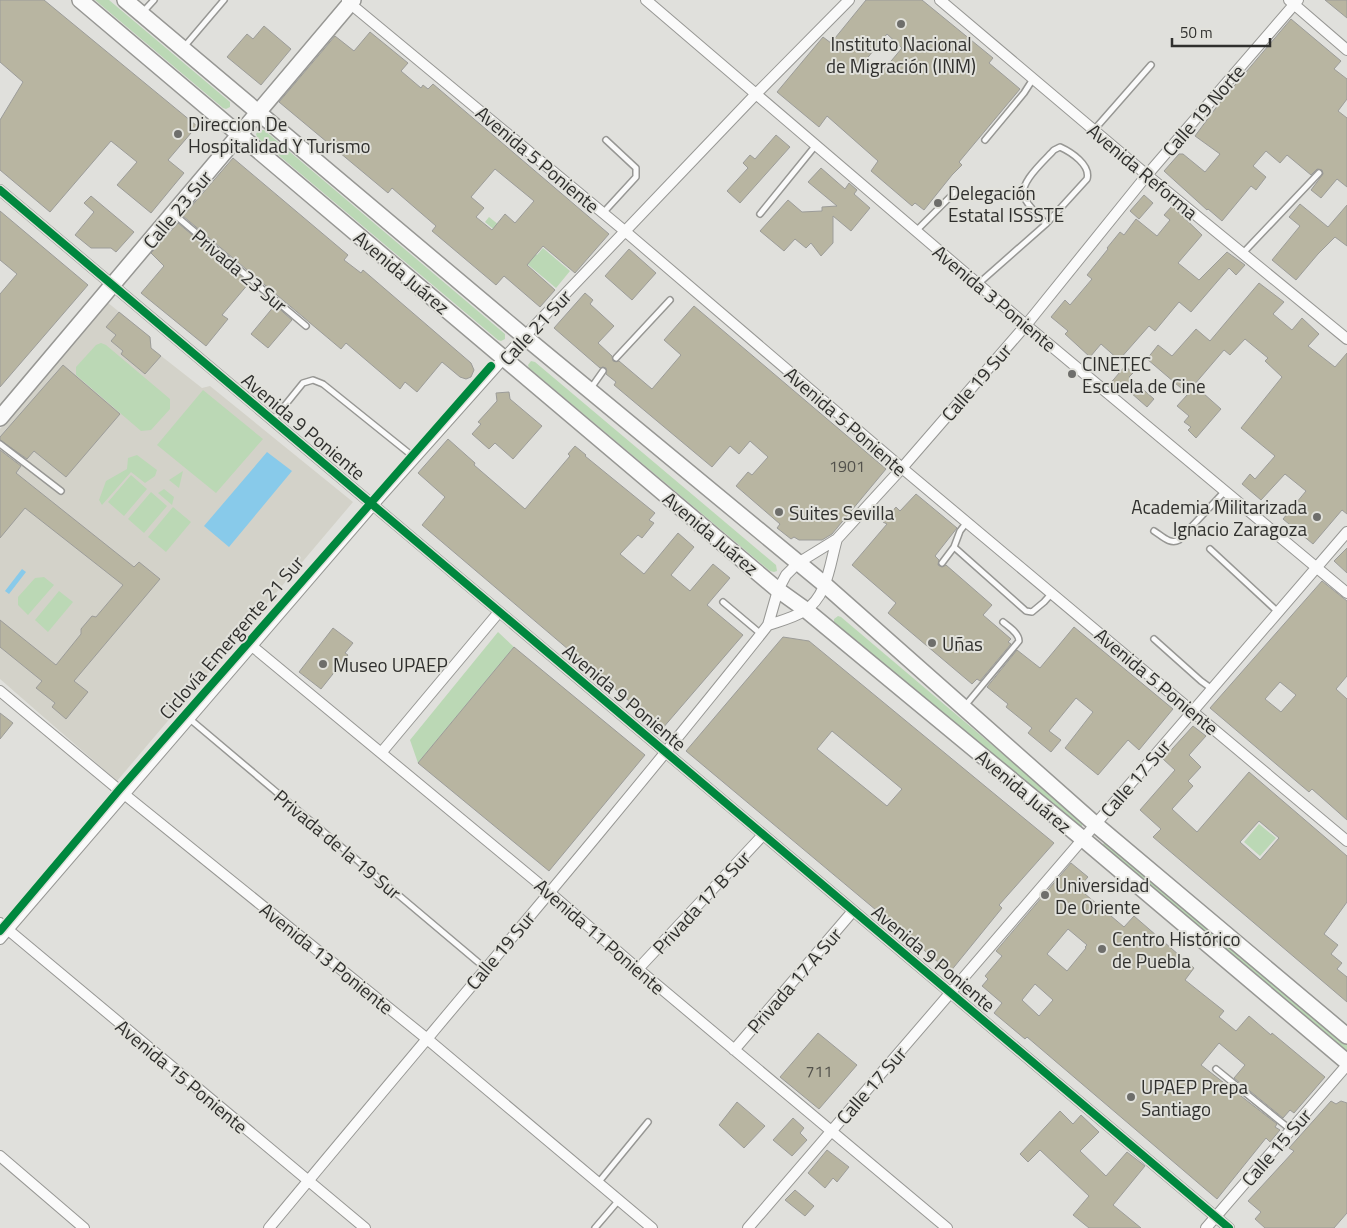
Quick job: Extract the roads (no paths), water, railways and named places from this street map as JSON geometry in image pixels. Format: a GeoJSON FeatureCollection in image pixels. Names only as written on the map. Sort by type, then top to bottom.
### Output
{"type":"FeatureCollection","features":[{"type":"Feature","properties":{"kind":"main road","name":"Avenida Juárez"},"geometry":{"type":"LineString","coordinates":[[80,0],[778,590],[806,610],[1083,839],[1347,1063]]}},
{"type":"Feature","properties":{"kind":"main road","name":"Avenida Juárez"},"geometry":{"type":"LineString","coordinates":[[125,0],[525,337],[824,584],[1095,824],[1347,1036]]}},
{"type":"Feature","properties":{"kind":"main road","name":"Calle 23 Sur"},"geometry":{"type":"LineString","coordinates":[[0,418],[240,135],[350,1]]}},
{"type":"Feature","properties":{"kind":"street","name":"Avenida 3 Poniente"},"geometry":{"type":"LineString","coordinates":[[646,0],[1026,325],[1347,593]]}},
{"type":"Feature","properties":{"kind":"street","name":"Calle 21 Sur"},"geometry":{"type":"LineString","coordinates":[[0,939],[4,927],[190,720],[373,505],[504,358],[756,94],[849,0]]}},
{"type":"Feature","properties":{"kind":"street","name":"Avenida Reforma"},"geometry":{"type":"LineString","coordinates":[[940,0],[1347,339]]}},
{"type":"Feature","properties":{"kind":"street","name":"Avenida 5 Poniente"},"geometry":{"type":"LineString","coordinates":[[350,1],[1347,841]]}},
{"type":"Feature","properties":{"kind":"street"},"geometry":{"type":"LineString","coordinates":[[1294,2],[1347,50]]}},
{"type":"Feature","properties":{"kind":"street","name":"Calle 19 Norte"},"geometry":{"type":"LineString","coordinates":[[1148,175],[1294,2]]}},
{"type":"Feature","properties":{"kind":"street","name":"Calle 19 Sur"},"geometry":{"type":"LineString","coordinates":[[269,1228],[666,753],[761,634],[768,625],[778,590],[786,575],[798,563],[837,539],[902,468],[1026,325],[1148,175]]}},
{"type":"Feature","properties":{"kind":"street","name":"Avenida 9 Poniente"},"geometry":{"type":"LineString","coordinates":[[0,190],[1229,1228]]}},
{"type":"Feature","properties":{"kind":"street","name":"Calle 17 Sur"},"geometry":{"type":"LineString","coordinates":[[748,1228],[1347,532]]}},
{"type":"Feature","properties":{"kind":"street","name":"Calle 19 Sur"},"geometry":{"type":"LineString","coordinates":[[806,610],[816,600],[824,584],[837,539]]}},
{"type":"Feature","properties":{"kind":"street"},"geometry":{"type":"LineString","coordinates":[[768,625],[806,610]]}},
{"type":"Feature","properties":{"kind":"street"},"geometry":{"type":"LineString","coordinates":[[380,753],[499,612]]}},
{"type":"Feature","properties":{"kind":"street","name":"Avenida 11 Poniente"},"geometry":{"type":"LineString","coordinates":[[252,646],[549,892],[947,1228]]}},
{"type":"Feature","properties":{"kind":"street","name":"Avenida 13 Poniente"},"geometry":{"type":"LineString","coordinates":[[0,691],[124,795],[426,1038],[652,1228]]}},
{"type":"Feature","properties":{"kind":"street","name":"Privada 17 B Sur"},"geometry":{"type":"LineString","coordinates":[[638,969],[763,835]]}},
{"type":"Feature","properties":{"kind":"street","name":"Privada 17 A Sur"},"geometry":{"type":"LineString","coordinates":[[734,1050],[853,911]]}},
{"type":"Feature","properties":{"kind":"street","name":"Avenida 15 Poniente"},"geometry":{"type":"LineString","coordinates":[[4,927],[365,1228]]}},
{"type":"Feature","properties":{"kind":"street","name":"Calle 15 Sur"},"geometry":{"type":"LineString","coordinates":[[1206,1228],[1347,1063]]}},
{"type":"Feature","properties":{"kind":"street"},"geometry":{"type":"LineString","coordinates":[[0,1156],[84,1228]]}},
{"type":"Feature","properties":{"kind":"lane"},"geometry":{"type":"LineString","coordinates":[[141,14],[154,0]]}},
{"type":"Feature","properties":{"kind":"lane"},"geometry":{"type":"LineString","coordinates":[[183,48],[224,0]]}},
{"type":"Feature","properties":{"kind":"lane"},"geometry":{"type":"LineString","coordinates":[[1094,130],[1151,65]]}},
{"type":"Feature","properties":{"kind":"lane"},"geometry":{"type":"LineString","coordinates":[[984,140],[1024,93],[1033,79]]}},
{"type":"Feature","properties":{"kind":"lane"},"geometry":{"type":"LineString","coordinates":[[603,213],[636,177],[637,172],[636,168],[606,140]]}},
{"type":"Feature","properties":{"kind":"lane"},"geometry":{"type":"LineString","coordinates":[[760,214],[816,145]]}},
{"type":"Feature","properties":{"kind":"lane"},"geometry":{"type":"LineString","coordinates":[[978,284],[1046,224],[1088,179],[1089,173],[1087,168],[1060,147],[1054,150],[1024,183],[1022,191],[1024,199],[1046,224]]}},
{"type":"Feature","properties":{"kind":"lane"},"geometry":{"type":"LineString","coordinates":[[1242,253],[1319,173]]}},
{"type":"Feature","properties":{"kind":"lane"},"geometry":{"type":"LineString","coordinates":[[916,231],[955,192]]}},
{"type":"Feature","properties":{"kind":"lane","name":"Privada 23 Sur"},"geometry":{"type":"LineString","coordinates":[[173,214],[306,326]]}},
{"type":"Feature","properties":{"kind":"lane"},"geometry":{"type":"LineString","coordinates":[[616,358],[670,300]]}},
{"type":"Feature","properties":{"kind":"lane"},"geometry":{"type":"LineString","coordinates":[[589,390],[603,371]]}},
{"type":"Feature","properties":{"kind":"lane"},"geometry":{"type":"LineString","coordinates":[[273,420],[304,383],[312,380],[323,384],[416,458]]}},
{"type":"Feature","properties":{"kind":"lane"},"geometry":{"type":"LineString","coordinates":[[0,444],[61,491]]}},
{"type":"Feature","properties":{"kind":"lane"},"geometry":{"type":"LineString","coordinates":[[1154,531],[1169,541],[1179,540],[1225,491]]}},
{"type":"Feature","properties":{"kind":"lane"},"geometry":{"type":"LineString","coordinates":[[942,563],[954,547],[960,531],[967,522]]}},
{"type":"Feature","properties":{"kind":"lane"},"geometry":{"type":"LineString","coordinates":[[954,547],[1026,611],[1032,612],[1052,593]]}},
{"type":"Feature","properties":{"kind":"lane"},"geometry":{"type":"LineString","coordinates":[[1210,549],[1278,612]]}},
{"type":"Feature","properties":{"kind":"lane"},"geometry":{"type":"LineString","coordinates":[[723,602],[761,634]]}},
{"type":"Feature","properties":{"kind":"lane"},"geometry":{"type":"LineString","coordinates":[[964,707],[1019,641],[1019,637],[1003,622]]}},
{"type":"Feature","properties":{"kind":"lane"},"geometry":{"type":"LineString","coordinates":[[1154,639],[1212,689]]}},
{"type":"Feature","properties":{"kind":"lane","name":"Privada de la 19 Sur"},"geometry":{"type":"LineString","coordinates":[[190,720],[485,968]]}},
{"type":"Feature","properties":{"kind":"lane"},"geometry":{"type":"LineString","coordinates":[[1216,1068],[1291,1130]]}},
{"type":"Feature","properties":{"kind":"lane"},"geometry":{"type":"LineString","coordinates":[[598,1183],[648,1122]]}},
{"type":"Feature","properties":{"kind":"lane"},"geometry":{"type":"LineString","coordinates":[[595,1228],[619,1200]]}},
{"type":"Feature","properties":{"kind":"water"},"geometry":{"type":"Polygon","coordinates":[[[267,452],[292,471],[229,547],[204,526],[267,452]]]}},
{"type":"Feature","properties":{"kind":"water"},"geometry":{"type":"Polygon","coordinates":[[[22,569],[26,572],[9,594],[5,591],[22,569]]]}},
{"type":"Feature","properties":{"kind":"place","name":"Instituto Nacional de Migración (INM)"},"geometry":{"type":"Point","coordinates":[901,24]}},
{"type":"Feature","properties":{"kind":"place","name":"Direccion De Hospitalidad Y Turismo"},"geometry":{"type":"Point","coordinates":[178,134]}},
{"type":"Feature","properties":{"kind":"place","name":"Delegación Estatal ISSSTE"},"geometry":{"type":"Point","coordinates":[938,203]}},
{"type":"Feature","properties":{"kind":"place","name":"CINETEC Escuela de Cine"},"geometry":{"type":"Point","coordinates":[1072,374]}},
{"type":"Feature","properties":{"kind":"place","name":"Suites Sevilla"},"geometry":{"type":"Point","coordinates":[779,512]}},
{"type":"Feature","properties":{"kind":"place","name":"Academia Militarizada Ignacio Zaragoza"},"geometry":{"type":"Point","coordinates":[1317,517]}},
{"type":"Feature","properties":{"kind":"place","name":"Uñas"},"geometry":{"type":"Point","coordinates":[932,643]}},
{"type":"Feature","properties":{"kind":"place","name":"Museo UPAEP"},"geometry":{"type":"Point","coordinates":[323,664]}},
{"type":"Feature","properties":{"kind":"place","name":"Universidad De Oriente"},"geometry":{"type":"Point","coordinates":[1045,895]}},
{"type":"Feature","properties":{"kind":"place","name":"Centro Histórico de Puebla"},"geometry":{"type":"Point","coordinates":[1102,949]}},
{"type":"Feature","properties":{"kind":"place","name":"UPAEP Prepa Santiago"},"geometry":{"type":"Point","coordinates":[1131,1097]}}]}
